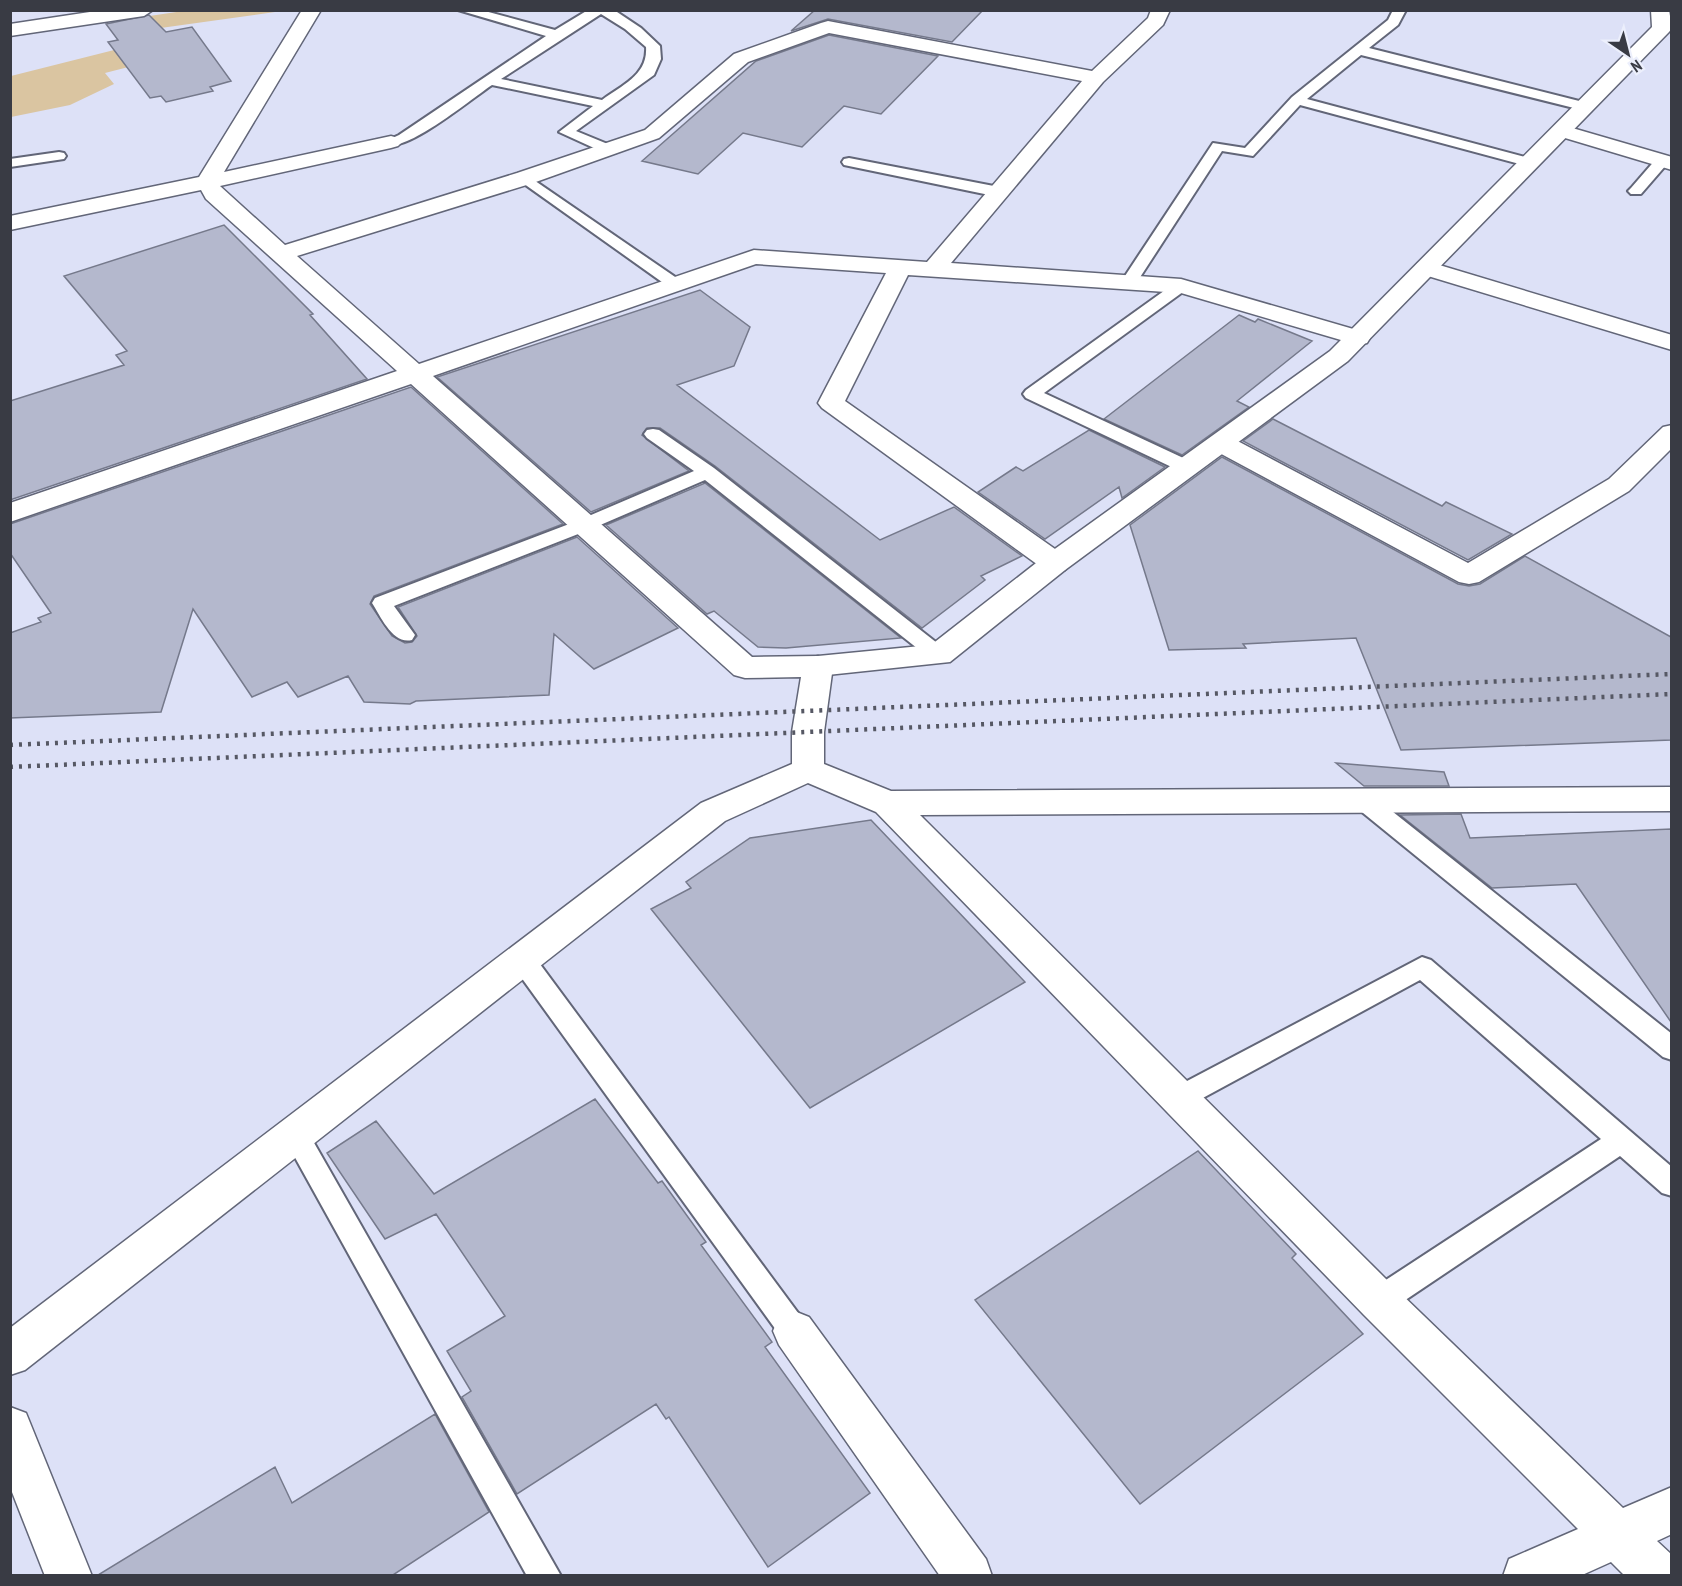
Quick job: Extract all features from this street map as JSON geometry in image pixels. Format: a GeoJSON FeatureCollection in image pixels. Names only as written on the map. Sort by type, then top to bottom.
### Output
{"type":"FeatureCollection","features":[{"type":"Feature","properties":{"kind":"street"},"geometry":{"type":"LineString","coordinates":[[10,30],[144,10]]}},
{"type":"Feature","properties":{"kind":"street"},"geometry":{"type":"LineString","coordinates":[[207,182],[312,10]]}},
{"type":"Feature","properties":{"kind":"street"},"geometry":{"type":"LineString","coordinates":[[935,267],[1096,78],[1156,21],[1161,10]]}},
{"type":"Feature","properties":{"kind":"street"},"geometry":{"type":"LineString","coordinates":[[207,182],[214,194],[745,668],[818,666],[939,655],[1055,563],[1339,356],[1662,28],[1660,10]]}},
{"type":"Feature","properties":{"kind":"street"},"geometry":{"type":"LineString","coordinates":[[282,253],[525,178],[652,134],[741,58],[828,27],[1096,78]]}},
{"type":"Feature","properties":{"kind":"street"},"geometry":{"type":"LineString","coordinates":[[1562,131],[1667,163]]}},
{"type":"Feature","properties":{"kind":"street"},"geometry":{"type":"LineString","coordinates":[[10,223],[391,142]]}},
{"type":"Feature","properties":{"kind":"street"},"geometry":{"type":"LineString","coordinates":[[10,513],[754,256],[1181,286],[1212,293],[1358,338]]}},
{"type":"Feature","properties":{"kind":"street"},"geometry":{"type":"LineString","coordinates":[[901,266],[831,403],[1055,563]]}},
{"type":"Feature","properties":{"kind":"street"},"geometry":{"type":"LineString","coordinates":[[1426,268],[1671,343]]}},
{"type":"Feature","properties":{"kind":"street"},"geometry":{"type":"LineString","coordinates":[[1221,443],[1469,575],[1619,485],[1671,433]]}},
{"type":"Feature","properties":{"kind":"street"},"geometry":{"type":"LineString","coordinates":[[808,770],[808,732],[818,666]]}},
{"type":"Feature","properties":{"kind":"street"},"geometry":{"type":"LineString","coordinates":[[10,1355],[713,812],[808,770],[888,803],[1671,799]]}},
{"type":"Feature","properties":{"kind":"street"},"geometry":{"type":"LineString","coordinates":[[888,803],[1378,1301],[1659,1575]]}},
{"type":"Feature","properties":{"kind":"street"},"geometry":{"type":"LineString","coordinates":[[794,1331],[969,1575]]}},
{"type":"Feature","properties":{"kind":"street"},"geometry":{"type":"LineString","coordinates":[[10,1429],[69,1575]]}},
{"type":"Feature","properties":{"kind":"street"},"geometry":{"type":"LineString","coordinates":[[1526,1575],[1671,1510]]}},
{"type":"Feature","properties":{"kind":"lane"},"geometry":{"type":"LineString","coordinates":[[464,10],[557,34]]}},
{"type":"Feature","properties":{"kind":"lane"},"geometry":{"type":"LineString","coordinates":[[391,142],[404,138],[557,34],[598,10]]}},
{"type":"Feature","properties":{"kind":"lane"},"geometry":{"type":"LineString","coordinates":[[604,10],[635,28],[653,46],[654,59],[649,72],[566,132],[610,150]]}},
{"type":"Feature","properties":{"kind":"lane"},"geometry":{"type":"LineString","coordinates":[[1129,282],[1218,146],[1248,153],[1297,100],[1394,22],[1400,10]]}},
{"type":"Feature","properties":{"kind":"lane"},"geometry":{"type":"LineString","coordinates":[[1359,50],[1586,107]]}},
{"type":"Feature","properties":{"kind":"lane"},"geometry":{"type":"LineString","coordinates":[[489,80],[603,104]]}},
{"type":"Feature","properties":{"kind":"lane"},"geometry":{"type":"LineString","coordinates":[[1297,100],[1531,163]]}},
{"type":"Feature","properties":{"kind":"lane"},"geometry":{"type":"LineString","coordinates":[[10,163],[59,156]]}},
{"type":"Feature","properties":{"kind":"lane"},"geometry":{"type":"LineString","coordinates":[[849,162],[999,192]]}},
{"type":"Feature","properties":{"kind":"lane"},"geometry":{"type":"LineString","coordinates":[[1636,191],[1667,163]]}},
{"type":"Feature","properties":{"kind":"lane"},"geometry":{"type":"LineString","coordinates":[[525,178],[675,284]]}},
{"type":"Feature","properties":{"kind":"lane"},"geometry":{"type":"LineString","coordinates":[[1181,286],[1032,394],[1187,467]]}},
{"type":"Feature","properties":{"kind":"lane"},"geometry":{"type":"LineString","coordinates":[[653,434],[707,472],[939,655]]}},
{"type":"Feature","properties":{"kind":"lane"},"geometry":{"type":"LineString","coordinates":[[405,635],[382,603],[584,525],[707,472]]}},
{"type":"Feature","properties":{"kind":"lane"},"geometry":{"type":"LineString","coordinates":[[1365,802],[1671,1049]]}},
{"type":"Feature","properties":{"kind":"lane"},"geometry":{"type":"LineString","coordinates":[[522,959],[794,1331]]}},
{"type":"Feature","properties":{"kind":"lane"},"geometry":{"type":"LineString","coordinates":[[1179,1098],[1422,967],[1671,1184]]}},
{"type":"Feature","properties":{"kind":"lane"},"geometry":{"type":"LineString","coordinates":[[296,1135],[425,1367],[545,1575]]}},
{"type":"Feature","properties":{"kind":"lane"},"geometry":{"type":"LineString","coordinates":[[1378,1301],[1622,1140]]}},
{"type":"Feature","properties":{"kind":"shaded area"},"geometry":{"type":"Polygon","coordinates":[[[190,10],[282,11],[139,31],[136,18],[190,10]]]}},
{"type":"Feature","properties":{"kind":"shaded area"},"geometry":{"type":"Polygon","coordinates":[[[130,46],[144,63],[105,73],[114,84],[70,105],[11,117],[11,76],[130,46]]]}},
{"type":"Feature","properties":{"kind":"building"},"geometry":{"type":"Polygon","coordinates":[[[815,10],[983,10],[952,42],[828,19],[791,31],[815,10]]]}},
{"type":"Feature","properties":{"kind":"building"},"geometry":{"type":"Polygon","coordinates":[[[149,15],[166,32],[192,27],[231,81],[210,87],[213,91],[166,102],[161,96],[150,98],[108,42],[118,40],[106,24],[149,15]]]}},
{"type":"Feature","properties":{"kind":"building"},"geometry":{"type":"Polygon","coordinates":[[[829,35],[938,56],[881,114],[844,106],[802,147],[743,133],[698,174],[642,161],[756,61],[829,35]]]}},
{"type":"Feature","properties":{"kind":"building"},"geometry":{"type":"Polygon","coordinates":[[[224,225],[313,314],[310,315],[367,379],[10,500],[10,401],[124,365],[116,355],[127,351],[64,276],[224,225]]]}},
{"type":"Feature","properties":{"kind":"building"},"geometry":{"type":"Polygon","coordinates":[[[700,290],[750,327],[734,366],[677,385],[880,540],[954,507],[1022,556],[981,576],[985,580],[922,628],[715,466],[660,428],[647,428],[642,435],[689,471],[591,512],[437,377],[700,290]]]}},
{"type":"Feature","properties":{"kind":"building"},"geometry":{"type":"Polygon","coordinates":[[[1239,315],[1255,322],[1258,319],[1312,341],[1237,401],[1249,407],[1182,455],[1104,419],[1239,315]]]}},
{"type":"Feature","properties":{"kind":"building"},"geometry":{"type":"Polygon","coordinates":[[[411,387],[563,524],[374,596],[370,604],[392,636],[405,643],[412,642],[417,636],[398,607],[577,537],[678,628],[594,669],[554,634],[549,695],[416,701],[410,704],[364,702],[348,676],[298,697],[287,682],[252,697],[193,609],[161,712],[10,718],[10,633],[41,622],[38,618],[51,613],[10,553],[10,524],[411,387]]]}},
{"type":"Feature","properties":{"kind":"building"},"geometry":{"type":"Polygon","coordinates":[[[1273,419],[1442,506],[1446,502],[1512,534],[1468,560],[1243,441],[1273,419]]]}},
{"type":"Feature","properties":{"kind":"building"},"geometry":{"type":"Polygon","coordinates":[[[1089,430],[1165,467],[1122,498],[1119,487],[1045,539],[978,492],[1016,467],[1023,471],[1089,430]]]}},
{"type":"Feature","properties":{"kind":"building"},"geometry":{"type":"Polygon","coordinates":[[[1222,457],[1458,584],[1469,586],[1480,584],[1525,556],[1671,637],[1671,740],[1401,750],[1356,638],[1243,644],[1246,648],[1169,650],[1130,525],[1222,457]]]}},
{"type":"Feature","properties":{"kind":"building"},"geometry":{"type":"Polygon","coordinates":[[[705,483],[901,638],[786,648],[758,647],[714,611],[707,614],[606,525],[705,483]]]}},
{"type":"Feature","properties":{"kind":"building"},"geometry":{"type":"Polygon","coordinates":[[[1336,763],[1444,772],[1449,786],[1364,786],[1336,763]]]}},
{"type":"Feature","properties":{"kind":"building"},"geometry":{"type":"Polygon","coordinates":[[[1461,814],[1470,838],[1671,829],[1671,1022],[1576,884],[1492,888],[1400,815],[1461,814]]]}},
{"type":"Feature","properties":{"kind":"building"},"geometry":{"type":"Polygon","coordinates":[[[871,820],[1025,982],[810,1108],[651,909],[691,888],[686,882],[750,838],[871,820]]]}},
{"type":"Feature","properties":{"kind":"building"},"geometry":{"type":"Polygon","coordinates":[[[595,1099],[658,1183],[662,1181],[706,1242],[701,1245],[772,1342],[765,1347],[870,1493],[768,1567],[669,1417],[666,1419],[656,1404],[517,1494],[462,1397],[471,1391],[447,1351],[505,1316],[436,1214],[385,1239],[327,1153],[376,1121],[434,1194],[595,1099]]]}},
{"type":"Feature","properties":{"kind":"building"},"geometry":{"type":"Polygon","coordinates":[[[1198,1151],[1296,1254],[1292,1258],[1363,1334],[1140,1504],[975,1300],[1198,1151]]]}},
{"type":"Feature","properties":{"kind":"building"},"geometry":{"type":"Polygon","coordinates":[[[435,1414],[489,1512],[393,1575],[98,1575],[275,1467],[292,1503],[435,1414]]]}},
{"type":"Feature","properties":{"kind":"railway"},"geometry":{"type":"LineString","coordinates":[[10,745],[1672,674]]}},
{"type":"Feature","properties":{"kind":"railway"},"geometry":{"type":"LineString","coordinates":[[10,767],[1672,694]]}}]}
